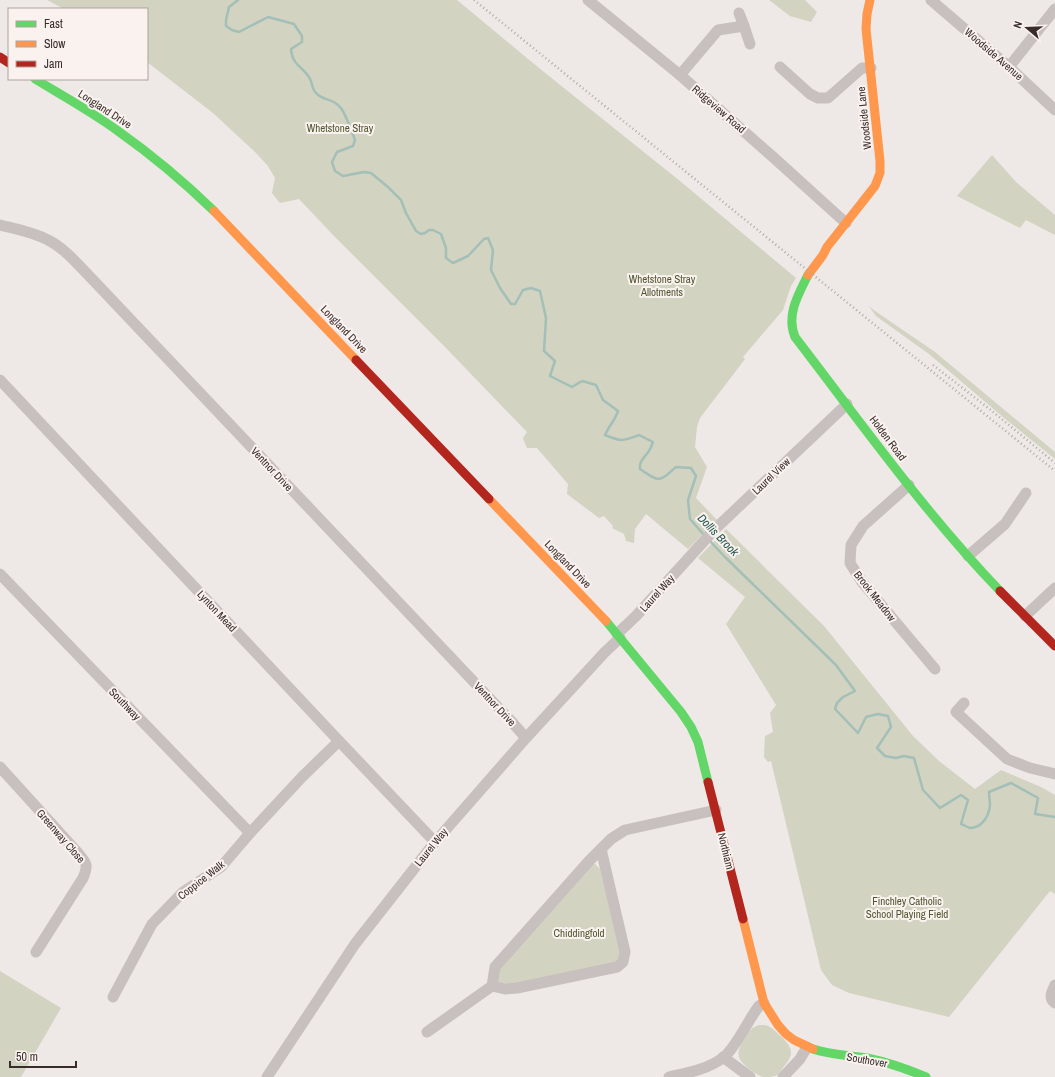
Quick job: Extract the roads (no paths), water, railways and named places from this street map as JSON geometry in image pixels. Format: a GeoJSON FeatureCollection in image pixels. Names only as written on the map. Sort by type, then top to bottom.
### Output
{"type":"FeatureCollection","features":[{"type":"Feature","properties":{"kind":"street","name":"Ridgeview Road"},"geometry":{"type":"LineString","coordinates":[[588,0],[680,75],[846,223]]}},
{"type":"Feature","properties":{"kind":"street","name":"Woodside Lane"},"geometry":{"type":"LineString","coordinates":[[846,223],[875,186],[880,173],[880,160],[866,29],[870,0]]}},
{"type":"Feature","properties":{"kind":"street","name":"Woodside Avenue"},"geometry":{"type":"LineString","coordinates":[[931,0],[1009,66],[1055,110]]}},
{"type":"Feature","properties":{"kind":"street"},"geometry":{"type":"LineString","coordinates":[[1009,66],[1055,9]]}},
{"type":"Feature","properties":{"kind":"street"},"geometry":{"type":"LineString","coordinates":[[739,14],[750,44]]}},
{"type":"Feature","properties":{"kind":"street"},"geometry":{"type":"LineString","coordinates":[[680,75],[718,30],[744,26]]}},
{"type":"Feature","properties":{"kind":"street"},"geometry":{"type":"LineString","coordinates":[[780,67],[810,94],[818,98],[828,98],[862,68],[871,68]]}},
{"type":"Feature","properties":{"kind":"street","name":"Longland Drive"},"geometry":{"type":"LineString","coordinates":[[37,80],[117,130],[196,194],[224,220],[616,633]]}},
{"type":"Feature","properties":{"kind":"street","name":"Holden Road"},"geometry":{"type":"LineString","coordinates":[[846,223],[827,247],[803,284],[792,310],[791,321],[792,330],[795,337],[909,485],[968,556],[1055,646]]}},
{"type":"Feature","properties":{"kind":"street","name":"Ventnor Drive"},"geometry":{"type":"LineString","coordinates":[[0,225],[30,233],[48,240],[66,253],[100,287],[315,515],[402,604],[526,738]]}},
{"type":"Feature","properties":{"kind":"street","name":"Lynton Mead"},"geometry":{"type":"LineString","coordinates":[[0,380],[338,741],[435,842]]}},
{"type":"Feature","properties":{"kind":"street","name":"Laurel View"},"geometry":{"type":"LineString","coordinates":[[696,549],[714,530],[847,404]]}},
{"type":"Feature","properties":{"kind":"street","name":"Brook Meadow"},"geometry":{"type":"LineString","coordinates":[[909,485],[863,526],[851,545],[850,563],[862,582],[935,669]]}},
{"type":"Feature","properties":{"kind":"street"},"geometry":{"type":"LineString","coordinates":[[968,556],[1005,524],[1026,493]]}},
{"type":"Feature","properties":{"kind":"street","name":"Laurel Way"},"geometry":{"type":"LineString","coordinates":[[267,1077],[355,944],[435,842],[526,738],[605,652],[616,633],[636,616],[696,549]]}},
{"type":"Feature","properties":{"kind":"street","name":"Southway"},"geometry":{"type":"LineString","coordinates":[[0,574],[250,834]]}},
{"type":"Feature","properties":{"kind":"street"},"geometry":{"type":"LineString","coordinates":[[1025,616],[1055,588]]}},
{"type":"Feature","properties":{"kind":"street","name":"Northiam"},"geometry":{"type":"LineString","coordinates":[[616,633],[665,691],[691,727],[698,742],[764,1003],[777,1026],[785,1034],[807,1047]]}},
{"type":"Feature","properties":{"kind":"street"},"geometry":{"type":"LineString","coordinates":[[964,703],[956,712],[1007,759],[1030,768],[1055,774]]}},
{"type":"Feature","properties":{"kind":"street","name":"Coppice Walk"},"geometry":{"type":"LineString","coordinates":[[113,997],[152,924],[183,892],[221,867],[302,777],[338,741]]}},
{"type":"Feature","properties":{"kind":"street","name":"Greenway Close"},"geometry":{"type":"LineString","coordinates":[[0,767],[73,847],[86,864],[86,871],[83,878],[36,952]]}},
{"type":"Feature","properties":{"kind":"street"},"geometry":{"type":"LineString","coordinates":[[427,1032],[492,986],[495,966],[589,860],[611,839],[625,830],[716,810]]}},
{"type":"Feature","properties":{"kind":"street"},"geometry":{"type":"LineString","coordinates":[[492,986],[505,989],[517,988],[617,966],[624,962],[626,952],[601,849]]}},
{"type":"Feature","properties":{"kind":"street"},"geometry":{"type":"LineString","coordinates":[[1055,985],[1050,998],[1055,1003]]}},
{"type":"Feature","properties":{"kind":"street"},"geometry":{"type":"LineString","coordinates":[[669,1077],[699,1070],[723,1057],[734,1044],[759,1006],[764,1003]]}},
{"type":"Feature","properties":{"kind":"street"},"geometry":{"type":"LineString","coordinates":[[784,1077],[800,1059],[807,1047]]}},
{"type":"Feature","properties":{"kind":"street","name":"Southover"},"geometry":{"type":"LineString","coordinates":[[807,1047],[822,1052],[868,1058],[897,1066],[926,1077]]}},
{"type":"Feature","properties":{"kind":"street"},"geometry":{"type":"LineString","coordinates":[[723,1057],[750,1077]]}},
{"type":"Feature","properties":{"kind":"waterway","name":"Dollis Brook"},"geometry":{"type":"LineString","coordinates":[[238,0],[229,7],[226,20],[226,26],[232,30],[239,32],[268,17],[294,24],[302,36],[302,42],[291,49],[293,59],[309,77],[315,92],[323,98],[332,101],[341,108],[355,140],[353,146],[337,152],[332,162],[335,171],[343,176],[364,172],[371,173],[401,200],[416,231],[421,234],[429,230],[433,230],[441,234],[446,248],[446,258],[453,263],[468,256],[484,239],[488,238],[493,250],[491,270],[500,288],[511,304],[515,304],[523,290],[531,288],[540,291],[546,318],[544,351],[555,361],[550,376],[572,387],[582,381],[596,385],[603,400],[618,411],[605,435],[622,440],[639,435],[653,442],[650,450],[640,464],[640,469],[647,474],[659,479],[666,476],[676,467],[691,468],[696,476],[688,500],[690,519],[705,536]]}},
{"type":"Feature","properties":{"kind":"waterway","name":"Dollis Brook"},"geometry":{"type":"LineString","coordinates":[[708,539],[836,665],[855,691],[843,697],[837,703],[835,709],[858,733],[866,717],[878,714],[888,716],[891,727],[877,748],[885,756],[896,758],[904,756],[914,758],[923,790],[940,808],[961,795],[968,800],[961,824],[970,828],[978,826],[984,821],[988,813],[990,805],[989,792],[1011,783],[1038,798],[1035,814],[1055,817]]}},
{"type":"Feature","properties":{"kind":"railway"},"geometry":{"type":"LineString","coordinates":[[474,0],[1055,471]]}},
{"type":"Feature","properties":{"kind":"railway"},"geometry":{"type":"LineString","coordinates":[[933,365],[1055,463]]}},
{"type":"Feature","properties":{"kind":"park label","name":"Whetstone Stray"},"geometry":{"type":"Point","coordinates":[340,128]}},
{"type":"Feature","properties":{"kind":"park label","name":"Whetstone Stray Allotments"},"geometry":{"type":"Point","coordinates":[662,285]}},
{"type":"Feature","properties":{"kind":"park label","name":"Finchley Catholic School Playing Field"},"geometry":{"type":"Point","coordinates":[907,907]}},
{"type":"Feature","properties":{"kind":"park label","name":"Chiddingfold"},"geometry":{"type":"Point","coordinates":[579,933]}}]}
